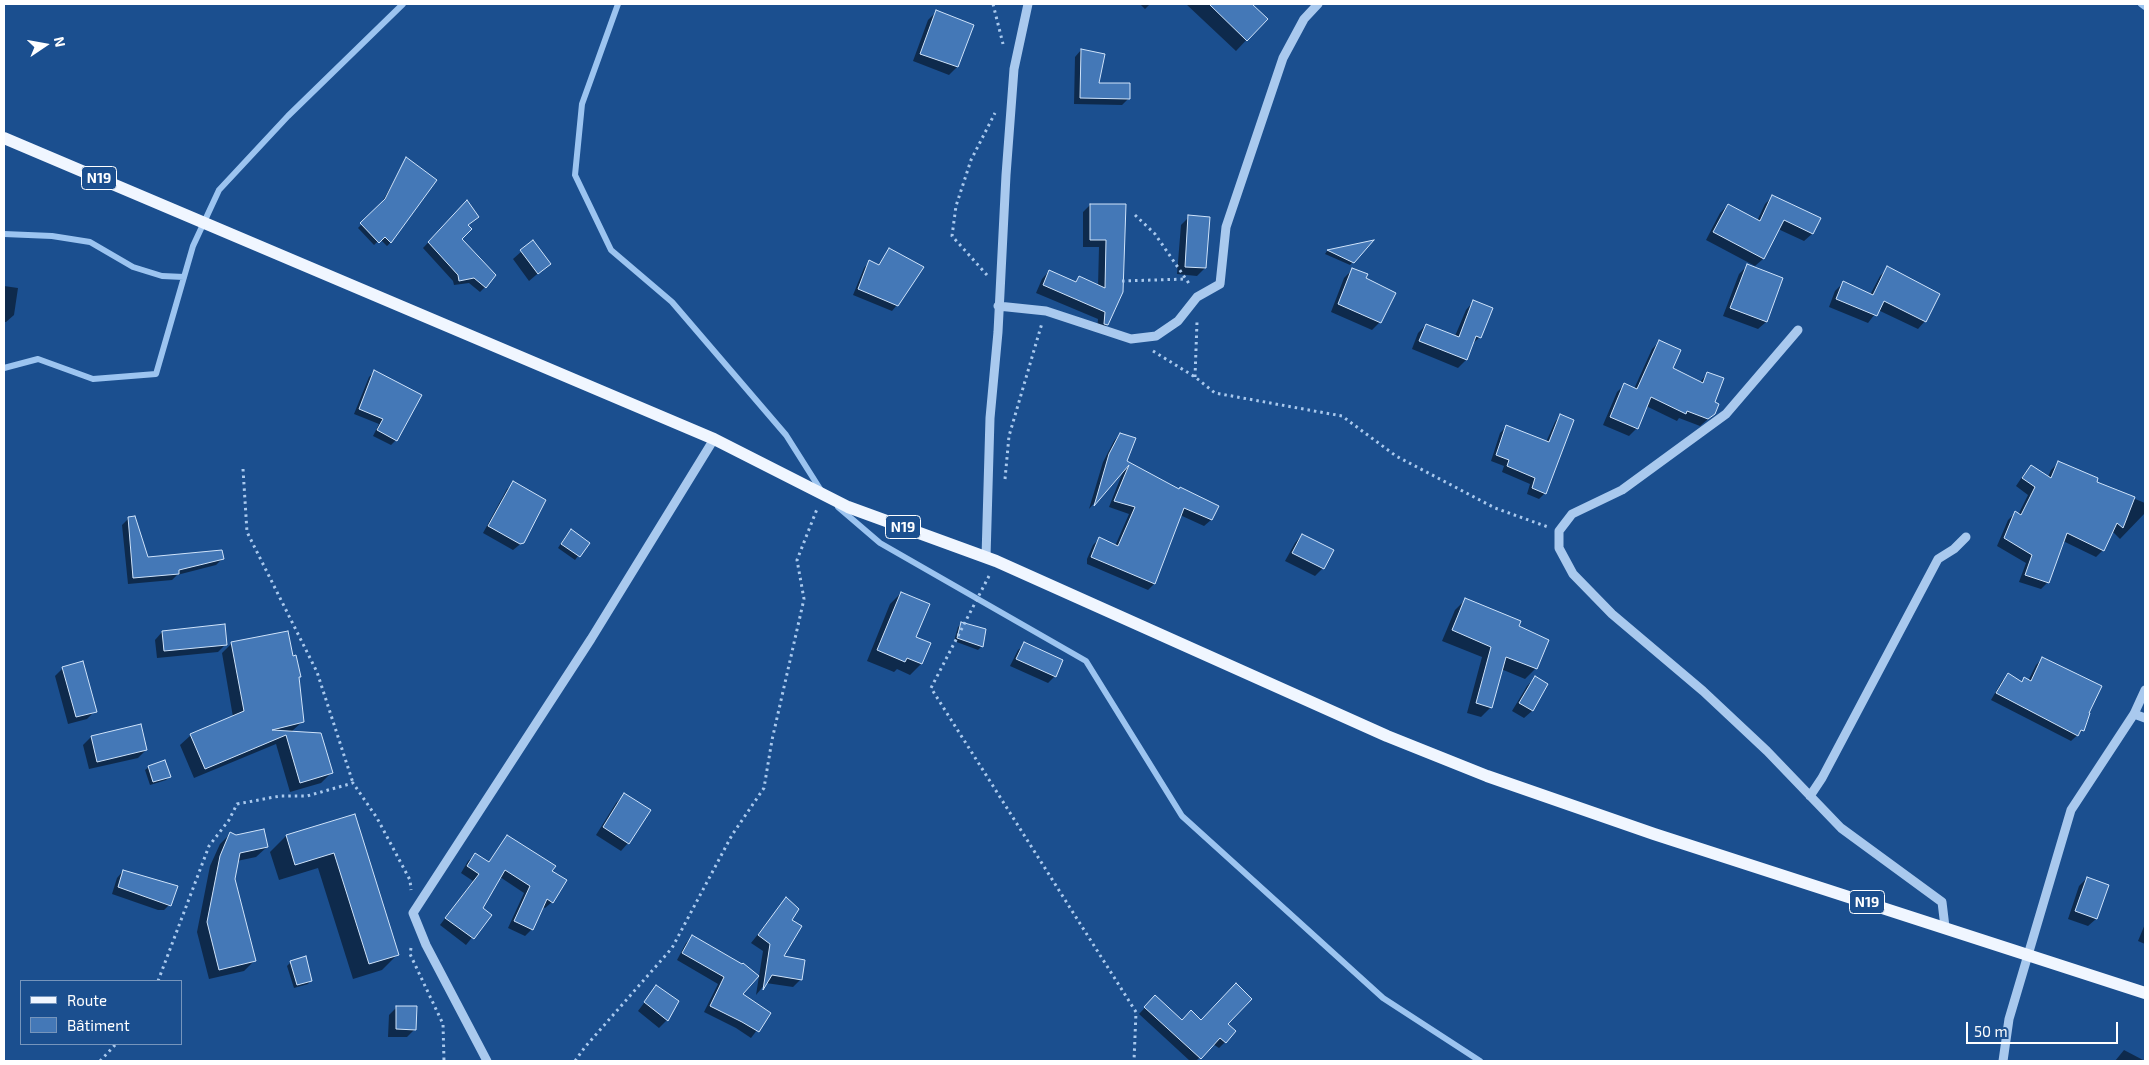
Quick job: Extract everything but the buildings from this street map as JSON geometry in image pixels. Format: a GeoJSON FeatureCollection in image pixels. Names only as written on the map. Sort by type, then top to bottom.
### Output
{"type":"FeatureCollection","features":[{"type":"Feature","properties":{"kind":"main road","name":"N19"},"geometry":{"type":"LineString","coordinates":[[4,138],[714,439],[848,507],[991,559],[1315,705],[1487,776],[1654,834],[2145,993]]}},
{"type":"Feature","properties":{"kind":"street"},"geometry":{"type":"LineString","coordinates":[[991,559],[990,418],[1014,69],[1028,4]]}},
{"type":"Feature","properties":{"kind":"street"},"geometry":{"type":"LineString","coordinates":[[998,306],[1046,312],[1131,339],[1156,336],[1178,321],[1198,297],[1220,284],[1226,227],[1283,58],[1304,19],[1318,4]]}},
{"type":"Feature","properties":{"kind":"street"},"geometry":{"type":"LineString","coordinates":[[1798,330],[1726,414],[1622,490],[1572,514],[1559,531],[1559,548],[1573,574],[1612,614],[1703,691],[1841,828],[1942,902],[1945,927]]}},
{"type":"Feature","properties":{"kind":"street"},"geometry":{"type":"LineString","coordinates":[[487,1061],[426,945],[413,913],[591,639],[714,439]]}},
{"type":"Feature","properties":{"kind":"street"},"geometry":{"type":"LineString","coordinates":[[1810,796],[1822,778],[1938,558],[1954,549],[1966,537]]}},
{"type":"Feature","properties":{"kind":"street"},"geometry":{"type":"LineString","coordinates":[[2003,1061],[2009,1019],[2071,810],[2134,714],[2145,690]]}},
{"type":"Feature","properties":{"kind":"street"},"geometry":{"type":"LineString","coordinates":[[2134,714],[2145,718]]}},
{"type":"Feature","properties":{"kind":"path"},"geometry":{"type":"LineString","coordinates":[[1135,215],[1155,234],[1198,297],[1195,377]]}},
{"type":"Feature","properties":{"kind":"path"},"geometry":{"type":"LineString","coordinates":[[1122,281],[1187,280]]}},
{"type":"Feature","properties":{"kind":"path"},"geometry":{"type":"LineString","coordinates":[[1131,339],[1195,377],[1215,393],[1342,416],[1396,456],[1495,508],[1559,531]]}},
{"type":"Feature","properties":{"kind":"path"},"geometry":{"type":"LineString","coordinates":[[243,469],[247,532],[317,672],[353,783],[377,818],[410,880],[413,913]]}},
{"type":"Feature","properties":{"kind":"path"},"geometry":{"type":"LineString","coordinates":[[575,1061],[585,1047],[672,948],[732,835],[764,788],[772,740],[804,600],[797,560],[823,494]]}},
{"type":"Feature","properties":{"kind":"path"},"geometry":{"type":"LineString","coordinates":[[991,559],[931,688],[1136,1012],[1134,1061]]}},
{"type":"Feature","properties":{"kind":"path"},"geometry":{"type":"LineString","coordinates":[[158,980],[209,846],[229,820],[237,804],[280,796],[307,796],[353,783]]}},
{"type":"Feature","properties":{"kind":"path"},"geometry":{"type":"LineString","coordinates":[[411,946],[410,954],[443,1024],[444,1061]]}},
{"type":"Feature","properties":{"kind":"path"},"geometry":{"type":"LineString","coordinates":[[100,1061],[115,1045]]}},
{"type":"Feature","properties":{"kind":"waterway"},"geometry":{"type":"LineString","coordinates":[[4,368],[38,359],[93,379],[156,374],[193,246],[219,190],[288,116],[403,4]]}},
{"type":"Feature","properties":{"kind":"waterway"},"geometry":{"type":"LineString","coordinates":[[618,4],[582,104],[575,175],[611,250],[672,302],[786,435],[822,492]]}},
{"type":"Feature","properties":{"kind":"waterway"},"geometry":{"type":"LineString","coordinates":[[2141,4],[2145,7]]}},
{"type":"Feature","properties":{"kind":"waterway"},"geometry":{"type":"LineString","coordinates":[[4,234],[52,236],[90,242],[133,267],[162,276],[184,277]]}},
{"type":"Feature","properties":{"kind":"waterway"},"geometry":{"type":"LineString","coordinates":[[838,507],[880,543],[1086,661],[1182,816],[1383,998],[1480,1061]]}}]}
